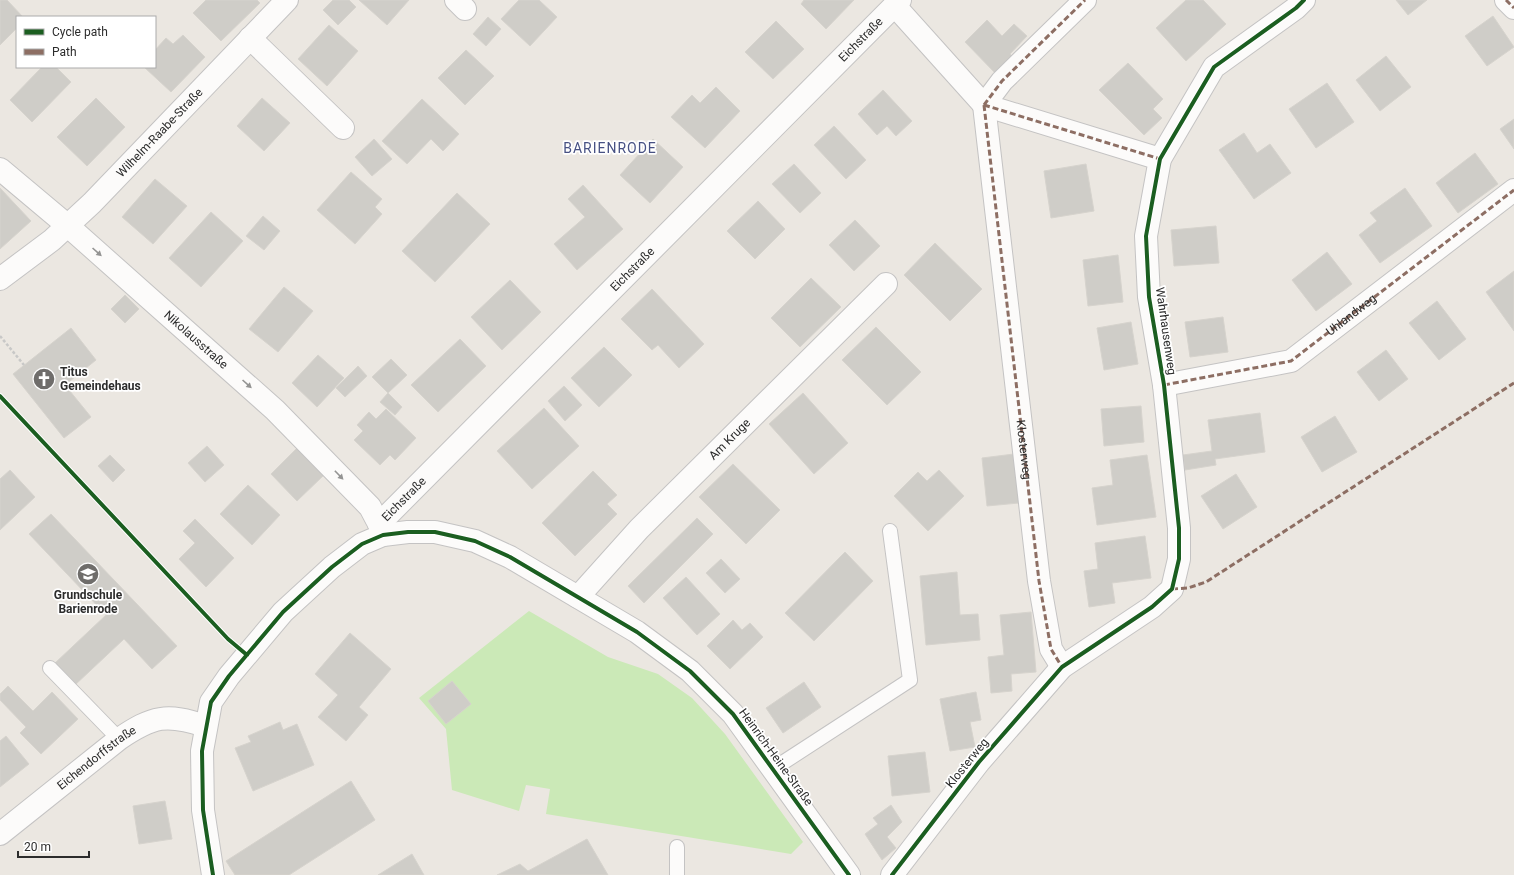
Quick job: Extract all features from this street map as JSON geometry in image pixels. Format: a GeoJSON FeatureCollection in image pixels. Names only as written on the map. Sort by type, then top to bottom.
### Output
{"type":"FeatureCollection","features":[{"type":"Feature","properties":{"kind":"street","name":"Wilhelm-Raabe-Straße"},"geometry":{"type":"LineString","coordinates":[[0,279],[52,240],[92,203],[287,0]]}},
{"type":"Feature","properties":{"kind":"street"},"geometry":{"type":"LineString","coordinates":[[1085,0],[1002,81],[984,105],[1160,159]]}},
{"type":"Feature","properties":{"kind":"street","name":"Wahrhausenweg"},"geometry":{"type":"LineString","coordinates":[[1062,668],[1152,606],[1172,589],[1179,559],[1179,528],[1164,385],[1149,297],[1146,236],[1160,159],[1214,67],[1296,8],[1304,0]]}},
{"type":"Feature","properties":{"kind":"street"},"geometry":{"type":"LineString","coordinates":[[1506,0],[1514,8]]}},
{"type":"Feature","properties":{"kind":"street","name":"Eichstraße"},"geometry":{"type":"LineString","coordinates":[[381,529],[898,3],[984,105]]}},
{"type":"Feature","properties":{"kind":"street"},"geometry":{"type":"LineString","coordinates":[[250,38],[343,128]]}},
{"type":"Feature","properties":{"kind":"street","name":"Klosterweg"},"geometry":{"type":"LineString","coordinates":[[892,875],[979,762],[1062,668],[1051,649],[1039,581],[984,105]]}},
{"type":"Feature","properties":{"kind":"street","name":"Nikolausstraße"},"geometry":{"type":"LineString","coordinates":[[0,169],[68,226],[275,410],[370,507],[381,529]]}},
{"type":"Feature","properties":{"kind":"street","name":"Uhlandweg"},"geometry":{"type":"LineString","coordinates":[[1164,385],[1291,361],[1514,190]]}},
{"type":"Feature","properties":{"kind":"street","name":"Am Kruge"},"geometry":{"type":"LineString","coordinates":[[578,597],[639,529],[886,284]]}},
{"type":"Feature","properties":{"kind":"street"},"geometry":{"type":"LineString","coordinates":[[214,875],[203,810],[202,751],[211,702],[229,676],[283,612],[332,567],[381,529]]}},
{"type":"Feature","properties":{"kind":"street","name":"Heinrich-Heine-Straße"},"geometry":{"type":"LineString","coordinates":[[381,529],[408,532],[435,532],[475,541],[510,557],[637,632],[690,671],[733,714],[849,875]]}},
{"type":"Feature","properties":{"kind":"street","name":"Eichendorffstraße"},"geometry":{"type":"LineString","coordinates":[[0,834],[119,739],[139,726],[161,718],[192,721],[206,726]]}},
{"type":"Feature","properties":{"kind":"lane","name":"Heinrich-Heine-Straße"},"geometry":{"type":"LineString","coordinates":[[773,769],[910,680],[890,531]]}},
{"type":"Feature","properties":{"kind":"lane"},"geometry":{"type":"LineString","coordinates":[[50,668],[119,739]]}},
{"type":"Feature","properties":{"kind":"lane"},"geometry":{"type":"LineString","coordinates":[[677,847],[677,875]]}},
{"type":"Feature","properties":{"kind":"path"},"geometry":{"type":"LineString","coordinates":[[0,336],[24,365]]}},
{"type":"Feature","properties":{"kind":"green space"},"geometry":{"type":"Polygon","coordinates":[[[529,611],[608,657],[658,674],[692,698],[725,734],[803,842],[791,854],[546,814],[550,789],[526,785],[519,811],[452,790],[446,729],[419,698],[529,611]]]}},
{"type":"Feature","properties":{"kind":"building"},"geometry":{"type":"Polygon","coordinates":[[[0,0],[7,0],[22,16],[16,16],[16,29],[0,45],[0,0]]]}},
{"type":"Feature","properties":{"kind":"building"},"geometry":{"type":"Polygon","coordinates":[[[206,0],[257,0],[260,3],[221,41],[193,13],[206,0]]]}},
{"type":"Feature","properties":{"kind":"building"},"geometry":{"type":"Polygon","coordinates":[[[333,0],[349,0],[356,7],[338,25],[323,10],[333,0]]]}},
{"type":"Feature","properties":{"kind":"building"},"geometry":{"type":"Polygon","coordinates":[[[359,0],[409,0],[387,25],[359,0]]]}},
{"type":"Feature","properties":{"kind":"building"},"geometry":{"type":"Polygon","coordinates":[[[519,0],[539,0],[557,17],[530,46],[501,19],[519,0]]]}},
{"type":"Feature","properties":{"kind":"building"},"geometry":{"type":"Polygon","coordinates":[[[804,0],[854,0],[826,29],[801,4],[804,0]]]}},
{"type":"Feature","properties":{"kind":"building"},"geometry":{"type":"Polygon","coordinates":[[[1186,0],[1203,0],[1226,24],[1186,61],[1156,28],[1186,0]]]}},
{"type":"Feature","properties":{"kind":"building"},"geometry":{"type":"Polygon","coordinates":[[[1396,0],[1427,0],[1408,15],[1396,0]]]}},
{"type":"Feature","properties":{"kind":"building"},"geometry":{"type":"Polygon","coordinates":[[[1493,16],[1514,47],[1487,66],[1465,36],[1493,16]]]}},
{"type":"Feature","properties":{"kind":"building"},"geometry":{"type":"Polygon","coordinates":[[[488,17],[501,29],[486,46],[473,34],[488,17]]]}},
{"type":"Feature","properties":{"kind":"building"},"geometry":{"type":"Polygon","coordinates":[[[987,20],[1002,36],[1014,24],[1027,36],[1010,54],[1014,58],[997,75],[965,42],[987,20]]]}},
{"type":"Feature","properties":{"kind":"building"},"geometry":{"type":"Polygon","coordinates":[[[776,21],[804,49],[773,79],[745,52],[776,21]]]}},
{"type":"Feature","properties":{"kind":"building"},"geometry":{"type":"Polygon","coordinates":[[[329,25],[358,51],[327,86],[298,59],[329,25]]]}},
{"type":"Feature","properties":{"kind":"building"},"geometry":{"type":"Polygon","coordinates":[[[183,35],[205,57],[171,92],[145,68],[156,68],[156,49],[166,38],[173,44],[183,35]]]}},
{"type":"Feature","properties":{"kind":"building"},"geometry":{"type":"Polygon","coordinates":[[[466,50],[494,76],[465,105],[438,78],[466,50]]]}},
{"type":"Feature","properties":{"kind":"building"},"geometry":{"type":"Polygon","coordinates":[[[1386,56],[1411,87],[1380,111],[1356,80],[1386,56]]]}},
{"type":"Feature","properties":{"kind":"building"},"geometry":{"type":"Polygon","coordinates":[[[1128,63],[1163,99],[1153,109],[1162,118],[1144,135],[1099,90],[1128,63]]]}},
{"type":"Feature","properties":{"kind":"building"},"geometry":{"type":"Polygon","coordinates":[[[41,68],[57,68],[71,82],[32,122],[10,100],[41,68]]]}},
{"type":"Feature","properties":{"kind":"building"},"geometry":{"type":"Polygon","coordinates":[[[1327,83],[1354,122],[1316,148],[1289,109],[1327,83]]]}},
{"type":"Feature","properties":{"kind":"building"},"geometry":{"type":"Polygon","coordinates":[[[716,87],[740,111],[705,148],[671,117],[692,95],[700,103],[716,87]]]}},
{"type":"Feature","properties":{"kind":"building"},"geometry":{"type":"Polygon","coordinates":[[[883,90],[912,121],[896,136],[887,126],[877,135],[858,114],[883,90]]]}},
{"type":"Feature","properties":{"kind":"building"},"geometry":{"type":"Polygon","coordinates":[[[96,98],[125,127],[87,166],[57,137],[96,98]]]}},
{"type":"Feature","properties":{"kind":"building"},"geometry":{"type":"Polygon","coordinates":[[[262,98],[290,123],[264,151],[237,126],[262,98]]]}},
{"type":"Feature","properties":{"kind":"building"},"geometry":{"type":"Polygon","coordinates":[[[422,99],[459,134],[443,151],[431,139],[407,164],[382,141],[422,99]]]}},
{"type":"Feature","properties":{"kind":"building"},"geometry":{"type":"Polygon","coordinates":[[[1514,119],[1514,149],[1500,129],[1514,119]]]}},
{"type":"Feature","properties":{"kind":"building"},"geometry":{"type":"Polygon","coordinates":[[[834,126],[866,160],[846,179],[814,145],[834,126]]]}},
{"type":"Feature","properties":{"kind":"building"},"geometry":{"type":"Polygon","coordinates":[[[1244,133],[1257,153],[1270,144],[1291,173],[1254,199],[1219,150],[1244,133]]]}},
{"type":"Feature","properties":{"kind":"building"},"geometry":{"type":"Polygon","coordinates":[[[374,139],[392,159],[372,176],[355,157],[374,139]]]}},
{"type":"Feature","properties":{"kind":"building"},"geometry":{"type":"Polygon","coordinates":[[[653,139],[683,167],[650,203],[620,175],[653,139]]]}},
{"type":"Feature","properties":{"kind":"building"},"geometry":{"type":"Polygon","coordinates":[[[1475,153],[1498,184],[1458,213],[1436,183],[1475,153]]]}},
{"type":"Feature","properties":{"kind":"building"},"geometry":{"type":"Polygon","coordinates":[[[794,164],[821,193],[800,213],[772,184],[794,164]]]}},
{"type":"Feature","properties":{"kind":"building"},"geometry":{"type":"Polygon","coordinates":[[[1086,164],[1094,211],[1051,218],[1044,171],[1086,164]]]}},
{"type":"Feature","properties":{"kind":"building"},"geometry":{"type":"Polygon","coordinates":[[[351,172],[382,199],[375,207],[382,214],[355,244],[317,210],[351,172]]]}},
{"type":"Feature","properties":{"kind":"building"},"geometry":{"type":"Polygon","coordinates":[[[155,179],[187,206],[153,244],[122,217],[155,179]]]}},
{"type":"Feature","properties":{"kind":"building"},"geometry":{"type":"Polygon","coordinates":[[[583,185],[623,229],[577,270],[554,244],[585,217],[568,199],[583,185]]]}},
{"type":"Feature","properties":{"kind":"building"},"geometry":{"type":"Polygon","coordinates":[[[0,188],[31,221],[0,249],[0,188]]]}},
{"type":"Feature","properties":{"kind":"building"},"geometry":{"type":"Polygon","coordinates":[[[1405,188],[1432,226],[1380,263],[1359,235],[1377,221],[1370,213],[1405,188]]]}},
{"type":"Feature","properties":{"kind":"building"},"geometry":{"type":"Polygon","coordinates":[[[457,193],[490,224],[435,282],[402,251],[457,193]]]}},
{"type":"Feature","properties":{"kind":"building"},"geometry":{"type":"Polygon","coordinates":[[[758,201],[785,229],[755,259],[727,231],[758,201]]]}},
{"type":"Feature","properties":{"kind":"building"},"geometry":{"type":"Polygon","coordinates":[[[211,212],[243,241],[201,287],[169,258],[211,212]]]}},
{"type":"Feature","properties":{"kind":"building"},"geometry":{"type":"Polygon","coordinates":[[[263,216],[280,231],[264,250],[246,236],[263,216]]]}},
{"type":"Feature","properties":{"kind":"building"},"geometry":{"type":"Polygon","coordinates":[[[855,220],[880,246],[854,271],[829,245],[855,220]]]}},
{"type":"Feature","properties":{"kind":"building"},"geometry":{"type":"Polygon","coordinates":[[[1216,226],[1219,263],[1174,266],[1171,230],[1216,226]]]}},
{"type":"Feature","properties":{"kind":"building"},"geometry":{"type":"Polygon","coordinates":[[[935,243],[982,289],[950,321],[904,275],[935,243]]]}},
{"type":"Feature","properties":{"kind":"building"},"geometry":{"type":"Polygon","coordinates":[[[1327,252],[1352,284],[1316,311],[1292,280],[1327,252]]]}},
{"type":"Feature","properties":{"kind":"building"},"geometry":{"type":"Polygon","coordinates":[[[1118,255],[1123,302],[1088,306],[1083,260],[1118,255]]]}},
{"type":"Feature","properties":{"kind":"building"},"geometry":{"type":"Polygon","coordinates":[[[1514,271],[1514,331],[1486,292],[1514,271]]]}},
{"type":"Feature","properties":{"kind":"building"},"geometry":{"type":"Polygon","coordinates":[[[811,278],[841,307],[800,347],[771,318],[811,278]]]}},
{"type":"Feature","properties":{"kind":"building"},"geometry":{"type":"Polygon","coordinates":[[[510,280],[541,312],[502,350],[471,317],[510,280]]]}},
{"type":"Feature","properties":{"kind":"building"},"geometry":{"type":"Polygon","coordinates":[[[284,287],[313,311],[278,352],[249,329],[284,287]]]}},
{"type":"Feature","properties":{"kind":"building"},"geometry":{"type":"Polygon","coordinates":[[[652,289],[704,344],[679,368],[658,345],[652,350],[621,319],[652,289]]]}},
{"type":"Feature","properties":{"kind":"building"},"geometry":{"type":"Polygon","coordinates":[[[125,295],[139,309],[125,323],[111,309],[125,295]]]}},
{"type":"Feature","properties":{"kind":"building"},"geometry":{"type":"Polygon","coordinates":[[[1437,301],[1466,339],[1439,360],[1409,323],[1437,301]]]}},
{"type":"Feature","properties":{"kind":"building"},"geometry":{"type":"Polygon","coordinates":[[[1223,317],[1228,352],[1190,357],[1185,322],[1223,317]]]}},
{"type":"Feature","properties":{"kind":"building"},"geometry":{"type":"Polygon","coordinates":[[[1131,322],[1138,364],[1104,370],[1097,328],[1131,322]]]}},
{"type":"Feature","properties":{"kind":"building"},"geometry":{"type":"Polygon","coordinates":[[[876,327],[921,372],[887,405],[842,360],[876,327]]]}},
{"type":"Feature","properties":{"kind":"building","name":"Titus Gemeindehaus"},"geometry":{"type":"Polygon","coordinates":[[[71,328],[96,360],[65,385],[91,417],[64,438],[13,374],[71,328]]]}},
{"type":"Feature","properties":{"kind":"building"},"geometry":{"type":"Polygon","coordinates":[[[460,339],[486,366],[438,412],[411,385],[460,339]]]}},
{"type":"Feature","properties":{"kind":"building"},"geometry":{"type":"Polygon","coordinates":[[[604,347],[632,375],[599,407],[571,378],[604,347]]]}},
{"type":"Feature","properties":{"kind":"building"},"geometry":{"type":"Polygon","coordinates":[[[1386,350],[1408,379],[1379,401],[1357,372],[1386,350]]]}},
{"type":"Feature","properties":{"kind":"building"},"geometry":{"type":"Polygon","coordinates":[[[318,355],[344,378],[317,407],[292,383],[318,355]]]}},
{"type":"Feature","properties":{"kind":"building"},"geometry":{"type":"Polygon","coordinates":[[[391,359],[407,375],[388,393],[372,377],[391,359]]]}},
{"type":"Feature","properties":{"kind":"building"},"geometry":{"type":"Polygon","coordinates":[[[358,366],[367,376],[345,397],[336,388],[358,366]]]}},
{"type":"Feature","properties":{"kind":"building"},"geometry":{"type":"Polygon","coordinates":[[[564,386],[582,405],[565,421],[548,401],[564,386]]]}},
{"type":"Feature","properties":{"kind":"building"},"geometry":{"type":"Polygon","coordinates":[[[388,393],[402,407],[395,415],[380,402],[388,393]]]}},
{"type":"Feature","properties":{"kind":"building"},"geometry":{"type":"Polygon","coordinates":[[[803,393],[848,443],[814,474],[769,424],[803,393]]]}},
{"type":"Feature","properties":{"kind":"building"},"geometry":{"type":"Polygon","coordinates":[[[1141,406],[1144,442],[1104,446],[1101,409],[1141,406]]]}},
{"type":"Feature","properties":{"kind":"building"},"geometry":{"type":"Polygon","coordinates":[[[544,408],[579,446],[532,489],[497,451],[544,408]]]}},
{"type":"Feature","properties":{"kind":"building"},"geometry":{"type":"Polygon","coordinates":[[[386,409],[416,438],[395,460],[390,455],[380,465],[354,440],[363,431],[357,425],[369,412],[376,419],[386,409]]]}},
{"type":"Feature","properties":{"kind":"building"},"geometry":{"type":"Polygon","coordinates":[[[1260,413],[1265,452],[1215,459],[1216,465],[1185,470],[1183,455],[1212,451],[1208,420],[1260,413]]]}},
{"type":"Feature","properties":{"kind":"building"},"geometry":{"type":"Polygon","coordinates":[[[1335,416],[1357,452],[1322,472],[1301,437],[1335,416]]]}},
{"type":"Feature","properties":{"kind":"building"},"geometry":{"type":"Polygon","coordinates":[[[207,446],[224,465],[205,482],[188,463],[207,446]]]}},
{"type":"Feature","properties":{"kind":"building"},"geometry":{"type":"Polygon","coordinates":[[[298,447],[324,475],[297,501],[271,474],[298,447]]]}},
{"type":"Feature","properties":{"kind":"building"},"geometry":{"type":"Polygon","coordinates":[[[1014,454],[1019,503],[987,506],[982,458],[1014,454]]]}},
{"type":"Feature","properties":{"kind":"building"},"geometry":{"type":"Polygon","coordinates":[[[110,455],[125,470],[113,482],[98,466],[110,455]]]}},
{"type":"Feature","properties":{"kind":"building"},"geometry":{"type":"Polygon","coordinates":[[[1147,455],[1156,517],[1097,525],[1092,488],[1113,485],[1110,460],[1147,455]]]}},
{"type":"Feature","properties":{"kind":"building"},"geometry":{"type":"Polygon","coordinates":[[[733,464],[780,510],[746,544],[699,497],[733,464]]]}},
{"type":"Feature","properties":{"kind":"building"},"geometry":{"type":"Polygon","coordinates":[[[10,470],[35,497],[0,530],[0,479],[10,470]]]}},
{"type":"Feature","properties":{"kind":"building"},"geometry":{"type":"Polygon","coordinates":[[[939,470],[964,496],[928,531],[894,496],[918,472],[927,481],[939,470]]]}},
{"type":"Feature","properties":{"kind":"building"},"geometry":{"type":"Polygon","coordinates":[[[593,471],[617,495],[607,504],[617,514],[575,556],[542,523],[593,471]]]}},
{"type":"Feature","properties":{"kind":"building"},"geometry":{"type":"Polygon","coordinates":[[[1236,474],[1257,507],[1223,529],[1201,496],[1236,474]]]}},
{"type":"Feature","properties":{"kind":"building"},"geometry":{"type":"Polygon","coordinates":[[[248,485],[280,515],[252,545],[220,514],[248,485]]]}},
{"type":"Feature","properties":{"kind":"building","name":"Grundschule Barienrode"},"geometry":{"type":"Polygon","coordinates":[[[51,514],[177,646],[152,669],[124,639],[75,685],[54,664],[106,615],[29,534],[51,514]]]}},
{"type":"Feature","properties":{"kind":"building"},"geometry":{"type":"Polygon","coordinates":[[[697,518],[713,534],[644,603],[628,586],[697,518]]]}},
{"type":"Feature","properties":{"kind":"building"},"geometry":{"type":"Polygon","coordinates":[[[195,519],[234,558],[206,587],[179,559],[195,543],[183,531],[195,519]]]}},
{"type":"Feature","properties":{"kind":"building"},"geometry":{"type":"Polygon","coordinates":[[[1145,536],[1151,578],[1112,583],[1115,603],[1089,607],[1084,571],[1098,569],[1095,543],[1145,536]]]}},
{"type":"Feature","properties":{"kind":"building"},"geometry":{"type":"Polygon","coordinates":[[[845,552],[873,581],[814,641],[785,613],[845,552]]]}},
{"type":"Feature","properties":{"kind":"building"},"geometry":{"type":"Polygon","coordinates":[[[721,559],[740,579],[725,593],[706,573],[721,559]]]}},
{"type":"Feature","properties":{"kind":"building"},"geometry":{"type":"Polygon","coordinates":[[[957,572],[960,615],[978,614],[980,640],[926,645],[920,576],[957,572]]]}},
{"type":"Feature","properties":{"kind":"building"},"geometry":{"type":"Polygon","coordinates":[[[686,577],[720,614],[697,635],[663,598],[686,577]]]}},
{"type":"Feature","properties":{"kind":"building"},"geometry":{"type":"Polygon","coordinates":[[[1031,612],[1036,672],[1011,674],[1012,691],[991,693],[988,657],[1004,655],[1000,615],[1031,612]]]}},
{"type":"Feature","properties":{"kind":"building"},"geometry":{"type":"Polygon","coordinates":[[[733,620],[742,630],[750,623],[763,637],[730,669],[707,646],[733,620]]]}},
{"type":"Feature","properties":{"kind":"building"},"geometry":{"type":"Polygon","coordinates":[[[350,633],[391,669],[359,707],[368,715],[346,741],[318,717],[338,695],[315,674],[350,633]]]}},
{"type":"Feature","properties":{"kind":"building"},"geometry":{"type":"Polygon","coordinates":[[[452,681],[471,704],[446,724],[428,701],[452,681]]]}},
{"type":"Feature","properties":{"kind":"building"},"geometry":{"type":"Polygon","coordinates":[[[804,682],[821,707],[783,733],[766,708],[804,682]]]}},
{"type":"Feature","properties":{"kind":"building"},"geometry":{"type":"Polygon","coordinates":[[[8,686],[33,711],[52,692],[78,719],[41,754],[20,733],[26,727],[0,700],[0,694],[8,686]]]}},
{"type":"Feature","properties":{"kind":"building"},"geometry":{"type":"Polygon","coordinates":[[[976,692],[981,720],[970,722],[975,747],[950,751],[940,699],[976,692]]]}},
{"type":"Feature","properties":{"kind":"building"},"geometry":{"type":"Polygon","coordinates":[[[280,722],[283,730],[297,724],[314,765],[253,791],[235,748],[251,742],[248,736],[280,722]]]}},
{"type":"Feature","properties":{"kind":"building"},"geometry":{"type":"Polygon","coordinates":[[[6,736],[29,764],[0,787],[0,741],[6,736]]]}},
{"type":"Feature","properties":{"kind":"building"},"geometry":{"type":"Polygon","coordinates":[[[925,752],[930,792],[892,796],[888,756],[925,752]]]}},
{"type":"Feature","properties":{"kind":"building"},"geometry":{"type":"Polygon","coordinates":[[[351,781],[375,820],[289,875],[235,875],[226,861],[351,781]]]}},
{"type":"Feature","properties":{"kind":"building"},"geometry":{"type":"Polygon","coordinates":[[[165,801],[172,839],[139,844],[133,806],[165,801]]]}},
{"type":"Feature","properties":{"kind":"building"},"geometry":{"type":"Polygon","coordinates":[[[891,805],[902,822],[887,837],[896,848],[882,860],[865,834],[878,824],[873,818],[891,805]]]}},
{"type":"Feature","properties":{"kind":"building"},"geometry":{"type":"Polygon","coordinates":[[[587,839],[608,875],[497,875],[520,864],[528,871],[587,839]]]}},
{"type":"Feature","properties":{"kind":"building"},"geometry":{"type":"Polygon","coordinates":[[[412,854],[424,875],[378,875],[412,854]]]}},
{"type":"Feature","properties":{"kind":"marked path"},"geometry":{"type":"LineString","coordinates":[[984,105],[1002,81],[1085,0]]}},
{"type":"Feature","properties":{"kind":"marked path"},"geometry":{"type":"LineString","coordinates":[[1506,0],[1514,8]]}},
{"type":"Feature","properties":{"kind":"marked path"},"geometry":{"type":"LineString","coordinates":[[984,105],[1039,581],[1051,649],[1062,667],[1064,666]]}},
{"type":"Feature","properties":{"kind":"marked path"},"geometry":{"type":"LineString","coordinates":[[984,105],[1160,159]]}},
{"type":"Feature","properties":{"kind":"marked path"},"geometry":{"type":"LineString","coordinates":[[1164,385],[1291,361],[1514,190]]}},
{"type":"Feature","properties":{"kind":"marked path"},"geometry":{"type":"LineString","coordinates":[[1172,589],[1188,588],[1206,582],[1514,383]]}},
{"type":"Feature","properties":{"kind":"cycle path"},"geometry":{"type":"LineString","coordinates":[[892,875],[979,762],[1062,667],[1152,607],[1172,589],[1179,559],[1179,528],[1164,385],[1149,297],[1146,236],[1160,159],[1214,67],[1296,8],[1304,0]]}},
{"type":"Feature","properties":{"kind":"cycle path"},"geometry":{"type":"LineString","coordinates":[[0,396],[228,639],[247,655]]}},
{"type":"Feature","properties":{"kind":"cycle path"},"geometry":{"type":"LineString","coordinates":[[213,875],[203,810],[202,751],[211,702],[229,676],[283,612],[332,567],[362,544],[383,535],[408,532],[435,532],[475,541],[510,557],[637,632],[690,671],[733,714],[849,875]]}},
{"type":"Feature","properties":{"kind":"place","name":"Titus Gemeindehaus"},"geometry":{"type":"Point","coordinates":[44,379]}},
{"type":"Feature","properties":{"kind":"place","name":"Grundschule Barienrode"},"geometry":{"type":"Point","coordinates":[88,574]}},
{"type":"Feature","properties":{"kind":"district","name":"BARIENRODE"},"geometry":{"type":"Point","coordinates":[610,148]}}]}
